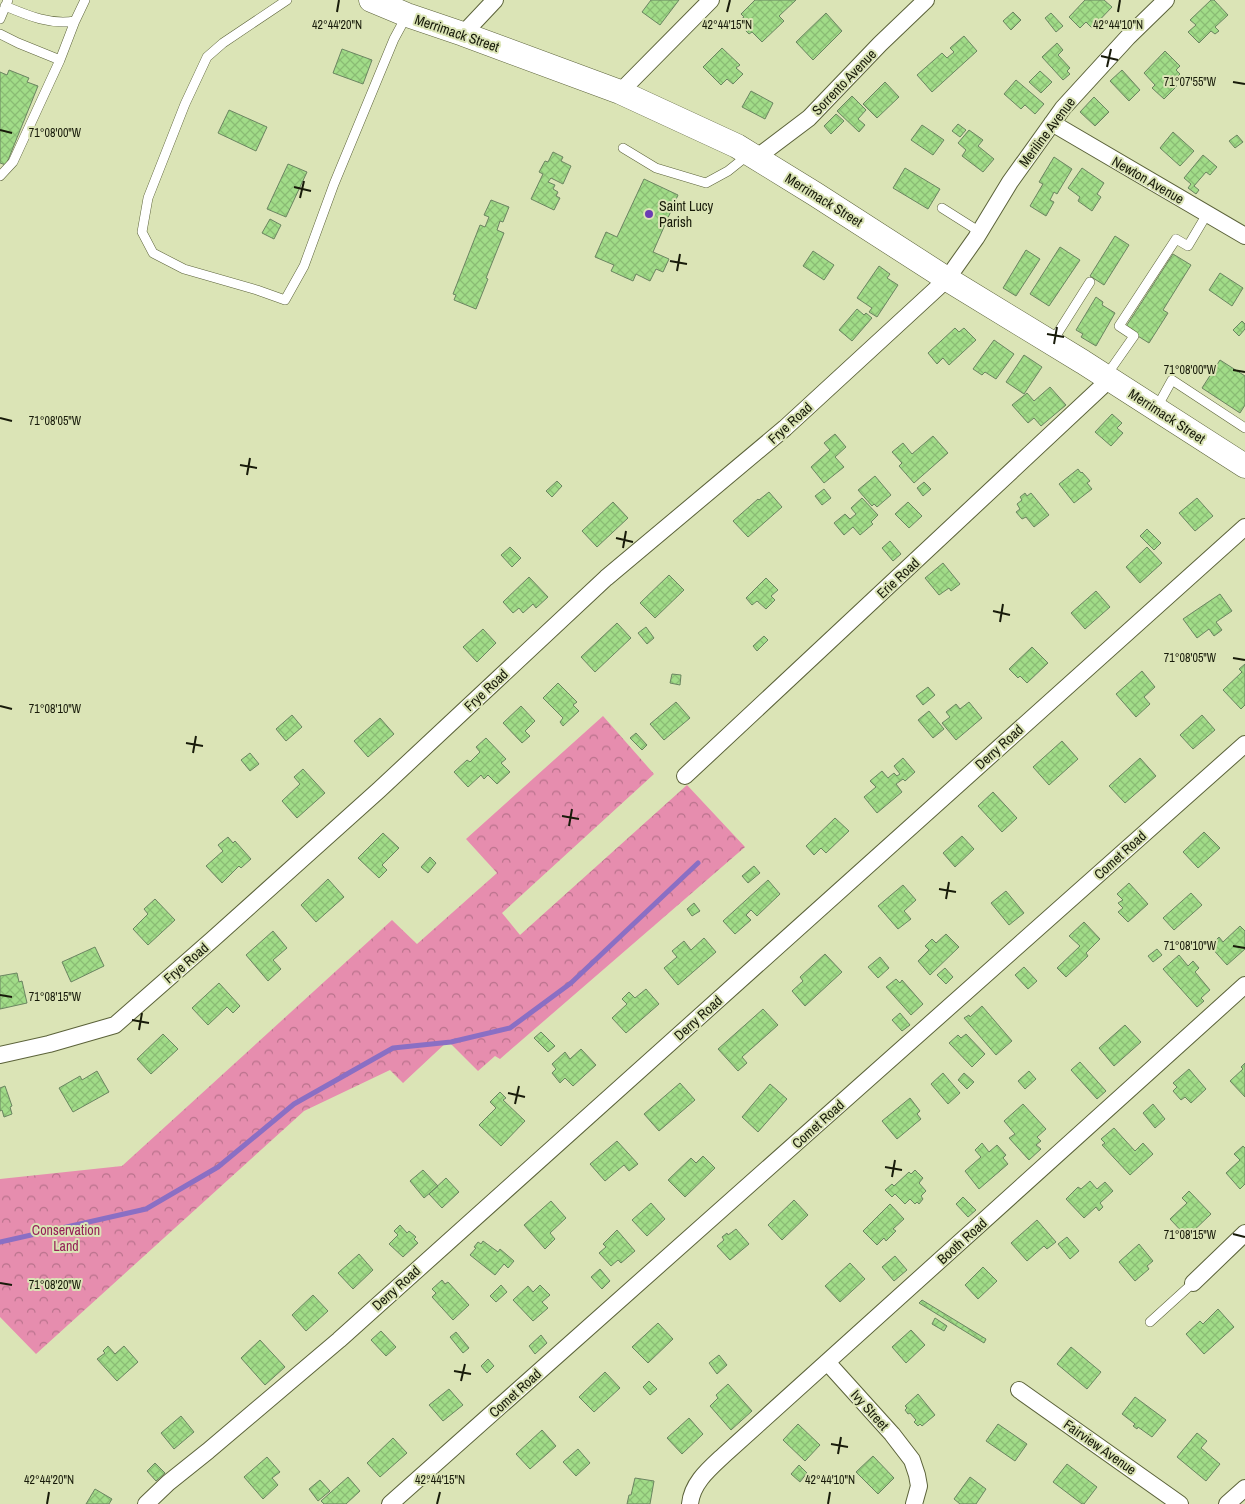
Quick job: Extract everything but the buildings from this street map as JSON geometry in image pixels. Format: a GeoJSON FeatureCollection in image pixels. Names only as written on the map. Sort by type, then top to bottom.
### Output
{"type":"FeatureCollection","features":[{"type":"Feature","properties":{"kind":"main road","name":"Merrimack Street"},"geometry":{"type":"LineString","coordinates":[[371,0],[407,15],[464,34],[620,92],[737,146],[1156,408],[1245,466]]}},
{"type":"Feature","properties":{"kind":"street"},"geometry":{"type":"LineString","coordinates":[[464,34],[495,0]]}},
{"type":"Feature","properties":{"kind":"street"},"geometry":{"type":"LineString","coordinates":[[620,92],[711,0]]}},
{"type":"Feature","properties":{"kind":"street","name":"Sorrento Avenue"},"geometry":{"type":"LineString","coordinates":[[753,156],[809,118],[880,44],[926,0]]}},
{"type":"Feature","properties":{"kind":"street","name":"Meriline Avenue"},"geometry":{"type":"LineString","coordinates":[[947,279],[980,232],[1010,182],[1052,123],[1128,37],[1166,0]]}},
{"type":"Feature","properties":{"kind":"street","name":"Newton Avenue"},"geometry":{"type":"LineString","coordinates":[[1052,123],[1245,236]]}},
{"type":"Feature","properties":{"kind":"street","name":"Frye Road"},"geometry":{"type":"LineString","coordinates":[[0,1055],[49,1044],[115,1025],[385,784],[606,578],[785,428],[947,279]]}},
{"type":"Feature","properties":{"kind":"street","name":"Erie Road"},"geometry":{"type":"LineString","coordinates":[[685,776],[1108,378]]}},
{"type":"Feature","properties":{"kind":"street","name":"Derry Road"},"geometry":{"type":"LineString","coordinates":[[146,1504],[168,1483],[346,1333],[1245,527]]}},
{"type":"Feature","properties":{"kind":"street","name":"Comet Road"},"geometry":{"type":"LineString","coordinates":[[390,1504],[1245,744]]}},
{"type":"Feature","properties":{"kind":"street","name":"Booth Road"},"geometry":{"type":"LineString","coordinates":[[690,1504],[691,1496],[697,1483],[708,1470],[1245,985]]}},
{"type":"Feature","properties":{"kind":"street"},"geometry":{"type":"LineString","coordinates":[[1193,1283],[1245,1233]]}},
{"type":"Feature","properties":{"kind":"street","name":"Ivy Street"},"geometry":{"type":"LineString","coordinates":[[827,1362],[892,1434],[912,1460],[919,1486],[914,1504]]}},
{"type":"Feature","properties":{"kind":"street","name":"Fairview Avenue"},"geometry":{"type":"LineString","coordinates":[[1019,1390],[1180,1504]]}},
{"type":"Feature","properties":{"kind":"street"},"geometry":{"type":"LineString","coordinates":[[1228,1504],[1245,1488]]}},
{"type":"Feature","properties":{"kind":"lane"},"geometry":{"type":"LineString","coordinates":[[0,176],[13,162],[60,60],[85,0]]}},
{"type":"Feature","properties":{"kind":"lane"},"geometry":{"type":"LineString","coordinates":[[287,0],[223,42],[207,57],[185,104],[148,198],[142,232],[153,253],[184,268],[285,300],[304,266],[334,184],[390,48],[407,15]]}},
{"type":"Feature","properties":{"kind":"lane"},"geometry":{"type":"LineString","coordinates":[[0,19],[7,3],[37,19],[63,23],[75,21]]}},
{"type":"Feature","properties":{"kind":"lane"},"geometry":{"type":"LineString","coordinates":[[0,34],[60,60]]}},
{"type":"Feature","properties":{"kind":"lane"},"geometry":{"type":"LineString","coordinates":[[623,148],[656,168],[706,183],[753,156]]}},
{"type":"Feature","properties":{"kind":"lane"},"geometry":{"type":"LineString","coordinates":[[942,208],[980,232]]}},
{"type":"Feature","properties":{"kind":"lane"},"geometry":{"type":"LineString","coordinates":[[1108,378],[1134,336],[1119,326],[1176,239],[1188,246],[1207,214]]}},
{"type":"Feature","properties":{"kind":"lane"},"geometry":{"type":"LineString","coordinates":[[1052,343],[1090,282]]}},
{"type":"Feature","properties":{"kind":"lane"},"geometry":{"type":"LineString","coordinates":[[1156,408],[1172,380],[1245,428]]}},
{"type":"Feature","properties":{"kind":"lane"},"geometry":{"type":"LineString","coordinates":[[1150,1322],[1193,1283]]}},
{"type":"Feature","properties":{"kind":"green space","name":"Conservation Land"},"geometry":{"type":"Polygon","coordinates":[[[603,716],[654,774],[502,913],[520,935],[687,785],[745,847],[500,1059],[495,1056],[478,1071],[448,1041],[403,1083],[390,1070],[304,1111],[36,1354],[0,1317],[0,1179],[122,1166],[392,920],[417,944],[497,873],[466,839],[603,716]]]}},
{"type":"Feature","properties":{"kind":"waterway"},"geometry":{"type":"LineString","coordinates":[[0,1242],[146,1209],[218,1167],[294,1104],[393,1048],[451,1042],[510,1028],[571,983],[698,863]]}},
{"type":"Feature","properties":{"kind":"place","name":"Saint Lucy Parish"},"geometry":{"type":"Point","coordinates":[649,214]}}]}
